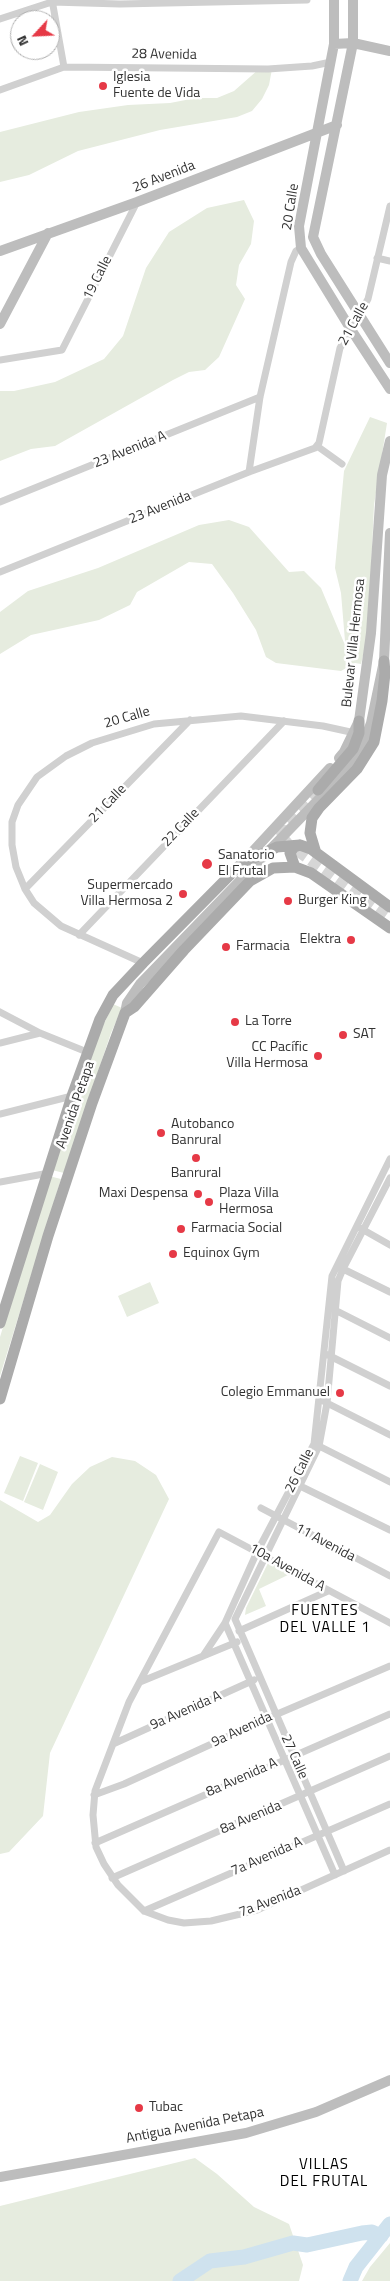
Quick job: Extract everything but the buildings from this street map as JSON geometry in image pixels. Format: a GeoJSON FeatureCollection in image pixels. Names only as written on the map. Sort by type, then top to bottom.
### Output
{"type":"FeatureCollection","features":[{"type":"Feature","properties":{"kind":"main road","name":"20 Calle"},"geometry":{"type":"LineString","coordinates":[[301,248],[299,226],[334,44],[334,0]]}},
{"type":"Feature","properties":{"kind":"main road","name":"20 Calle"},"geometry":{"type":"LineString","coordinates":[[354,0],[354,43],[313,226],[314,242],[360,316]]}},
{"type":"Feature","properties":{"kind":"main road"},"geometry":{"type":"LineString","coordinates":[[334,44],[354,43],[390,51]]}},
{"type":"Feature","properties":{"kind":"main road","name":"26 Avenida"},"geometry":{"type":"LineString","coordinates":[[0,251],[137,202],[337,125]]}},
{"type":"Feature","properties":{"kind":"main road"},"geometry":{"type":"LineString","coordinates":[[0,324],[48,233]]}},
{"type":"Feature","properties":{"kind":"main road"},"geometry":{"type":"LineString","coordinates":[[301,248],[390,389]]}},
{"type":"Feature","properties":{"kind":"main road"},"geometry":{"type":"LineString","coordinates":[[360,316],[390,363]]}},
{"type":"Feature","properties":{"kind":"main road","name":"Bulevar Villa Hermosa"},"geometry":{"type":"LineString","coordinates":[[241,864],[344,752],[359,721],[372,633],[382,475],[390,441]]}},
{"type":"Feature","properties":{"kind":"main road","name":"Bulevar Villa Hermosa"},"geometry":{"type":"LineString","coordinates":[[125,1013],[127,1003],[140,984],[353,763],[368,734],[383,664],[390,533]]}},
{"type":"Feature","properties":{"kind":"main road"},"geometry":{"type":"LineString","coordinates":[[316,853],[310,833],[312,818],[319,808],[357,770],[368,756],[374,742],[382,701],[385,673],[383,664]]}},
{"type":"Feature","properties":{"kind":"main road"},"geometry":{"type":"LineString","coordinates":[[318,790],[353,748],[359,733],[359,721]]}},
{"type":"Feature","properties":{"kind":"main road"},"geometry":{"type":"LineString","coordinates":[[295,867],[290,852],[294,847],[300,845],[316,853],[390,907]]}},
{"type":"Feature","properties":{"kind":"main road","name":"Avenida Petapa"},"geometry":{"type":"LineString","coordinates":[[0,1323],[72,1096],[87,1052],[109,1000],[241,864],[277,847],[300,845]]}},
{"type":"Feature","properties":{"kind":"main road"},"geometry":{"type":"LineString","coordinates":[[255,856],[262,862],[264,871],[280,866],[295,867],[311,873],[390,928]]}},
{"type":"Feature","properties":{"kind":"main road","name":"Avenida Petapa"},"geometry":{"type":"LineString","coordinates":[[0,1399],[67,1178],[125,1013],[134,1007],[184,950],[250,881],[264,871]]}},
{"type":"Feature","properties":{"kind":"main road"},"geometry":{"type":"LineString","coordinates":[[49,1172],[67,1178]]}},
{"type":"Feature","properties":{"kind":"main road","name":"Antigua Avenida Petapa"},"geometry":{"type":"LineString","coordinates":[[0,2177],[246,2133],[316,2112],[390,2080]]}},
{"type":"Feature","properties":{"kind":"street"},"geometry":{"type":"LineString","coordinates":[[0,19],[52,1],[306,0]]}},
{"type":"Feature","properties":{"kind":"street"},"geometry":{"type":"LineString","coordinates":[[52,1],[64,67]]}},
{"type":"Feature","properties":{"kind":"street","name":"28 Avenida"},"geometry":{"type":"LineString","coordinates":[[0,90],[64,67],[268,69],[312,66],[331,62]]}},
{"type":"Feature","properties":{"kind":"street","name":"19 Calle"},"geometry":{"type":"LineString","coordinates":[[0,360],[57,352],[62,349],[137,202]]}},
{"type":"Feature","properties":{"kind":"street","name":"21 Calle"},"geometry":{"type":"LineString","coordinates":[[318,444],[338,355],[350,328],[360,316],[368,299],[390,206]]}},
{"type":"Feature","properties":{"kind":"street","name":"20 Calle"},"geometry":{"type":"LineString","coordinates":[[249,472],[260,397],[291,262],[296,251],[301,248]]}},
{"type":"Feature","properties":{"kind":"street"},"geometry":{"type":"LineString","coordinates":[[377,258],[390,261]]}},
{"type":"Feature","properties":{"kind":"street","name":"23 Avenida A"},"geometry":{"type":"LineString","coordinates":[[0,502],[260,397]]}},
{"type":"Feature","properties":{"kind":"street"},"geometry":{"type":"LineString","coordinates":[[318,444],[342,464]]}},
{"type":"Feature","properties":{"kind":"street","name":"23 Avenida"},"geometry":{"type":"LineString","coordinates":[[0,572],[249,472],[312,450],[318,444]]}},
{"type":"Feature","properties":{"kind":"street","name":"20 Calle"},"geometry":{"type":"LineString","coordinates":[[143,963],[61,926],[34,903],[25,889],[14,859],[12,822],[18,804],[37,778],[66,756],[92,743],[154,724],[241,716],[355,732]]}},
{"type":"Feature","properties":{"kind":"street","name":"21 Calle"},"geometry":{"type":"LineString","coordinates":[[25,889],[190,720]]}},
{"type":"Feature","properties":{"kind":"street","name":"22 Calle"},"geometry":{"type":"LineString","coordinates":[[79,935],[284,721]]}},
{"type":"Feature","properties":{"kind":"street"},"geometry":{"type":"LineString","coordinates":[[0,1012],[40,1033],[87,1052]]}},
{"type":"Feature","properties":{"kind":"street"},"geometry":{"type":"LineString","coordinates":[[0,1043],[40,1033]]}},
{"type":"Feature","properties":{"kind":"street"},"geometry":{"type":"LineString","coordinates":[[0,1114],[72,1096]]}},
{"type":"Feature","properties":{"kind":"street","name":"26 Calle"},"geometry":{"type":"LineString","coordinates":[[316,1445],[320,1400],[340,1267],[355,1226],[390,1159]]}},
{"type":"Feature","properties":{"kind":"street"},"geometry":{"type":"LineString","coordinates":[[0,1182],[49,1172]]}},
{"type":"Feature","properties":{"kind":"street","name":"26 Calle"},"geometry":{"type":"LineString","coordinates":[[203,1656],[225,1623],[316,1445],[328,1403],[328,1307],[330,1284],[386,1192],[390,1178]]}},
{"type":"Feature","properties":{"kind":"street"},"geometry":{"type":"LineString","coordinates":[[376,1187],[386,1192]]}},
{"type":"Feature","properties":{"kind":"street"},"geometry":{"type":"LineString","coordinates":[[355,1226],[390,1245]]}},
{"type":"Feature","properties":{"kind":"street"},"geometry":{"type":"LineString","coordinates":[[340,1267],[390,1292]]}},
{"type":"Feature","properties":{"kind":"street"},"geometry":{"type":"LineString","coordinates":[[328,1307],[390,1338]]}},
{"type":"Feature","properties":{"kind":"street"},"geometry":{"type":"LineString","coordinates":[[328,1355],[390,1386]]}},
{"type":"Feature","properties":{"kind":"street"},"geometry":{"type":"LineString","coordinates":[[320,1400],[390,1435]]}},
{"type":"Feature","properties":{"kind":"street"},"geometry":{"type":"LineString","coordinates":[[316,1445],[390,1482]]}},
{"type":"Feature","properties":{"kind":"street"},"geometry":{"type":"LineString","coordinates":[[297,1485],[390,1530]]}},
{"type":"Feature","properties":{"kind":"street","name":"11 Avenida"},"geometry":{"type":"LineString","coordinates":[[261,1508],[390,1576]]}},
{"type":"Feature","properties":{"kind":"street","name":"10a Avenida A"},"geometry":{"type":"LineString","coordinates":[[140,1682],[219,1532],[390,1623]]}},
{"type":"Feature","properties":{"kind":"street","name":"26 Calle"},"geometry":{"type":"LineString","coordinates":[[236,1616],[261,1554]]}},
{"type":"Feature","properties":{"kind":"street"},"geometry":{"type":"LineString","coordinates":[[239,1631],[328,1591]]}},
{"type":"Feature","properties":{"kind":"street","name":"27 Calle"},"geometry":{"type":"LineString","coordinates":[[236,1616],[242,1640],[344,1871]]}},
{"type":"Feature","properties":{"kind":"street","name":"27 Calle"},"geometry":{"type":"LineString","coordinates":[[225,1623],[335,1875]]}},
{"type":"Feature","properties":{"kind":"street"},"geometry":{"type":"LineString","coordinates":[[144,1911],[124,1893],[112,1878],[95,1843],[94,1795],[129,1702],[140,1682],[242,1640]]}},
{"type":"Feature","properties":{"kind":"street","name":"9a Avenida"},"geometry":{"type":"LineString","coordinates":[[94,1795],[124,1784],[275,1715],[390,1666]]}},
{"type":"Feature","properties":{"kind":"street","name":"9a Avenida A"},"geometry":{"type":"LineString","coordinates":[[113,1744],[259,1678]]}},
{"type":"Feature","properties":{"kind":"street","name":"8a Avenida A"},"geometry":{"type":"LineString","coordinates":[[95,1843],[390,1714]]}},
{"type":"Feature","properties":{"kind":"street","name":"8a Avenida"},"geometry":{"type":"LineString","coordinates":[[112,1878],[390,1756]]}},
{"type":"Feature","properties":{"kind":"street","name":"7a Avenida A"},"geometry":{"type":"LineString","coordinates":[[144,1911],[326,1830],[390,1804]]}},
{"type":"Feature","properties":{"kind":"street","name":"7a Avenida"},"geometry":{"type":"LineString","coordinates":[[144,1911],[168,1920],[184,1923],[218,1920],[244,1914],[271,1904],[390,1850]]}},
{"type":"Feature","properties":{"kind":"shaded area"},"geometry":{"type":"Polygon","coordinates":[[[259,69],[272,69],[269,85],[262,99],[252,111],[237,117],[160,130],[78,151],[29,175],[0,182],[0,132],[79,112],[128,105],[170,103],[196,98],[217,98],[234,91],[259,69]]]}},
{"type":"Feature","properties":{"kind":"shaded area"},"geometry":{"type":"Polygon","coordinates":[[[244,200],[254,221],[251,244],[239,265],[236,285],[245,299],[219,357],[205,370],[189,372],[173,380],[55,446],[31,449],[0,461],[0,391],[14,391],[55,382],[104,359],[123,336],[146,268],[169,232],[207,208],[244,200]]]}},
{"type":"Feature","properties":{"kind":"shaded area"},"geometry":{"type":"Polygon","coordinates":[[[370,417],[387,423],[374,505],[368,635],[361,664],[355,663],[341,671],[276,663],[266,657],[256,630],[212,564],[189,562],[137,592],[130,605],[99,620],[31,635],[0,654],[0,612],[28,591],[98,568],[199,525],[229,520],[249,527],[289,572],[304,571],[321,588],[350,657],[354,661],[345,641],[341,593],[335,568],[344,471],[370,417]]]}},
{"type":"Feature","properties":{"kind":"shaded area"},"geometry":{"type":"Polygon","coordinates":[[[113,1004],[122,1008],[111,1033],[64,1173],[52,1170],[91,1052],[113,1004]]]}},
{"type":"Feature","properties":{"kind":"shaded area"},"geometry":{"type":"Polygon","coordinates":[[[49,1176],[61,1179],[0,1376],[0,1337],[49,1176]]]}},
{"type":"Feature","properties":{"kind":"shaded area"},"geometry":{"type":"Polygon","coordinates":[[[150,1282],[159,1303],[127,1317],[118,1296],[150,1282]]]}},
{"type":"Feature","properties":{"kind":"shaded area"},"geometry":{"type":"Polygon","coordinates":[[[20,1456],[38,1463],[23,1501],[4,1493],[20,1456]]]}},
{"type":"Feature","properties":{"kind":"shaded area"},"geometry":{"type":"Polygon","coordinates":[[[112,1457],[135,1461],[156,1475],[169,1499],[50,1753],[43,1816],[9,1852],[0,1854],[0,1500],[38,1522],[50,1515],[72,1484],[90,1467],[112,1457]]]}},
{"type":"Feature","properties":{"kind":"shaded area"},"geometry":{"type":"Polygon","coordinates":[[[40,1464],[58,1472],[43,1510],[24,1502],[40,1464]]]}},
{"type":"Feature","properties":{"kind":"shaded area"},"geometry":{"type":"Polygon","coordinates":[[[269,1561],[292,1573],[259,1589],[266,1606],[245,1615],[246,1608],[269,1561]]]}},
{"type":"Feature","properties":{"kind":"shaded area"},"geometry":{"type":"Polygon","coordinates":[[[195,2158],[217,2174],[254,2207],[289,2224],[303,2265],[299,2281],[0,2281],[0,2206],[195,2158]]]}},
{"type":"Feature","properties":{"kind":"shaded area"},"geometry":{"type":"Polygon","coordinates":[[[390,2243],[390,2281],[362,2281],[370,2267],[390,2243]]]}},
{"type":"Feature","properties":{"kind":"waterway"},"geometry":{"type":"LineString","coordinates":[[350,2281],[356,2267],[390,2224]]}},
{"type":"Feature","properties":{"kind":"waterway"},"geometry":{"type":"LineString","coordinates":[[180,2281],[210,2261],[244,2257],[293,2243],[307,2245],[372,2232],[381,2236]]}},
{"type":"Feature","properties":{"kind":"tunnel"},"geometry":{"type":"LineString","coordinates":[[318,790],[283,823],[281,831],[284,839],[288,844],[390,918]]}},
{"type":"Feature","properties":{"kind":"place","name":"Iglesia Fuente de Vida"},"geometry":{"type":"Point","coordinates":[103,86]}},
{"type":"Feature","properties":{"kind":"place","name":"Sanatorio El Frutal"},"geometry":{"type":"Point","coordinates":[207,864]}},
{"type":"Feature","properties":{"kind":"place","name":"Supermercado Villa Hermosa 2"},"geometry":{"type":"Point","coordinates":[183,894]}},
{"type":"Feature","properties":{"kind":"place","name":"Burger King"},"geometry":{"type":"Point","coordinates":[288,901]}},
{"type":"Feature","properties":{"kind":"place","name":"Elektra"},"geometry":{"type":"Point","coordinates":[351,940]}},
{"type":"Feature","properties":{"kind":"place","name":"Farmacia"},"geometry":{"type":"Point","coordinates":[226,947]}},
{"type":"Feature","properties":{"kind":"place","name":"La Torre"},"geometry":{"type":"Point","coordinates":[235,1022]}},
{"type":"Feature","properties":{"kind":"place","name":"SAT"},"geometry":{"type":"Point","coordinates":[343,1035]}},
{"type":"Feature","properties":{"kind":"place","name":"CC Pacífic Villa Hermosa"},"geometry":{"type":"Point","coordinates":[318,1056]}},
{"type":"Feature","properties":{"kind":"place","name":"Autobanco Banrural"},"geometry":{"type":"Point","coordinates":[161,1133]}},
{"type":"Feature","properties":{"kind":"place","name":"Banrural"},"geometry":{"type":"Point","coordinates":[196,1158]}},
{"type":"Feature","properties":{"kind":"place","name":"Maxi Despensa"},"geometry":{"type":"Point","coordinates":[198,1194]}},
{"type":"Feature","properties":{"kind":"place","name":"Plaza Villa Hermosa"},"geometry":{"type":"Point","coordinates":[209,1202]}},
{"type":"Feature","properties":{"kind":"place","name":"Farmacia Social"},"geometry":{"type":"Point","coordinates":[181,1229]}},
{"type":"Feature","properties":{"kind":"place","name":"Equinox Gym"},"geometry":{"type":"Point","coordinates":[173,1254]}},
{"type":"Feature","properties":{"kind":"place","name":"Colegio Emmanuel"},"geometry":{"type":"Point","coordinates":[340,1393]}},
{"type":"Feature","properties":{"kind":"place","name":"Tubac"},"geometry":{"type":"Point","coordinates":[139,2108]}},
{"type":"Feature","properties":{"kind":"district","name":"FUENTES DEL VALLE 1"},"geometry":{"type":"Point","coordinates":[325,1620]}},
{"type":"Feature","properties":{"kind":"district","name":"VILLAS DEL FRUTAL"},"geometry":{"type":"Point","coordinates":[324,2174]}}]}
